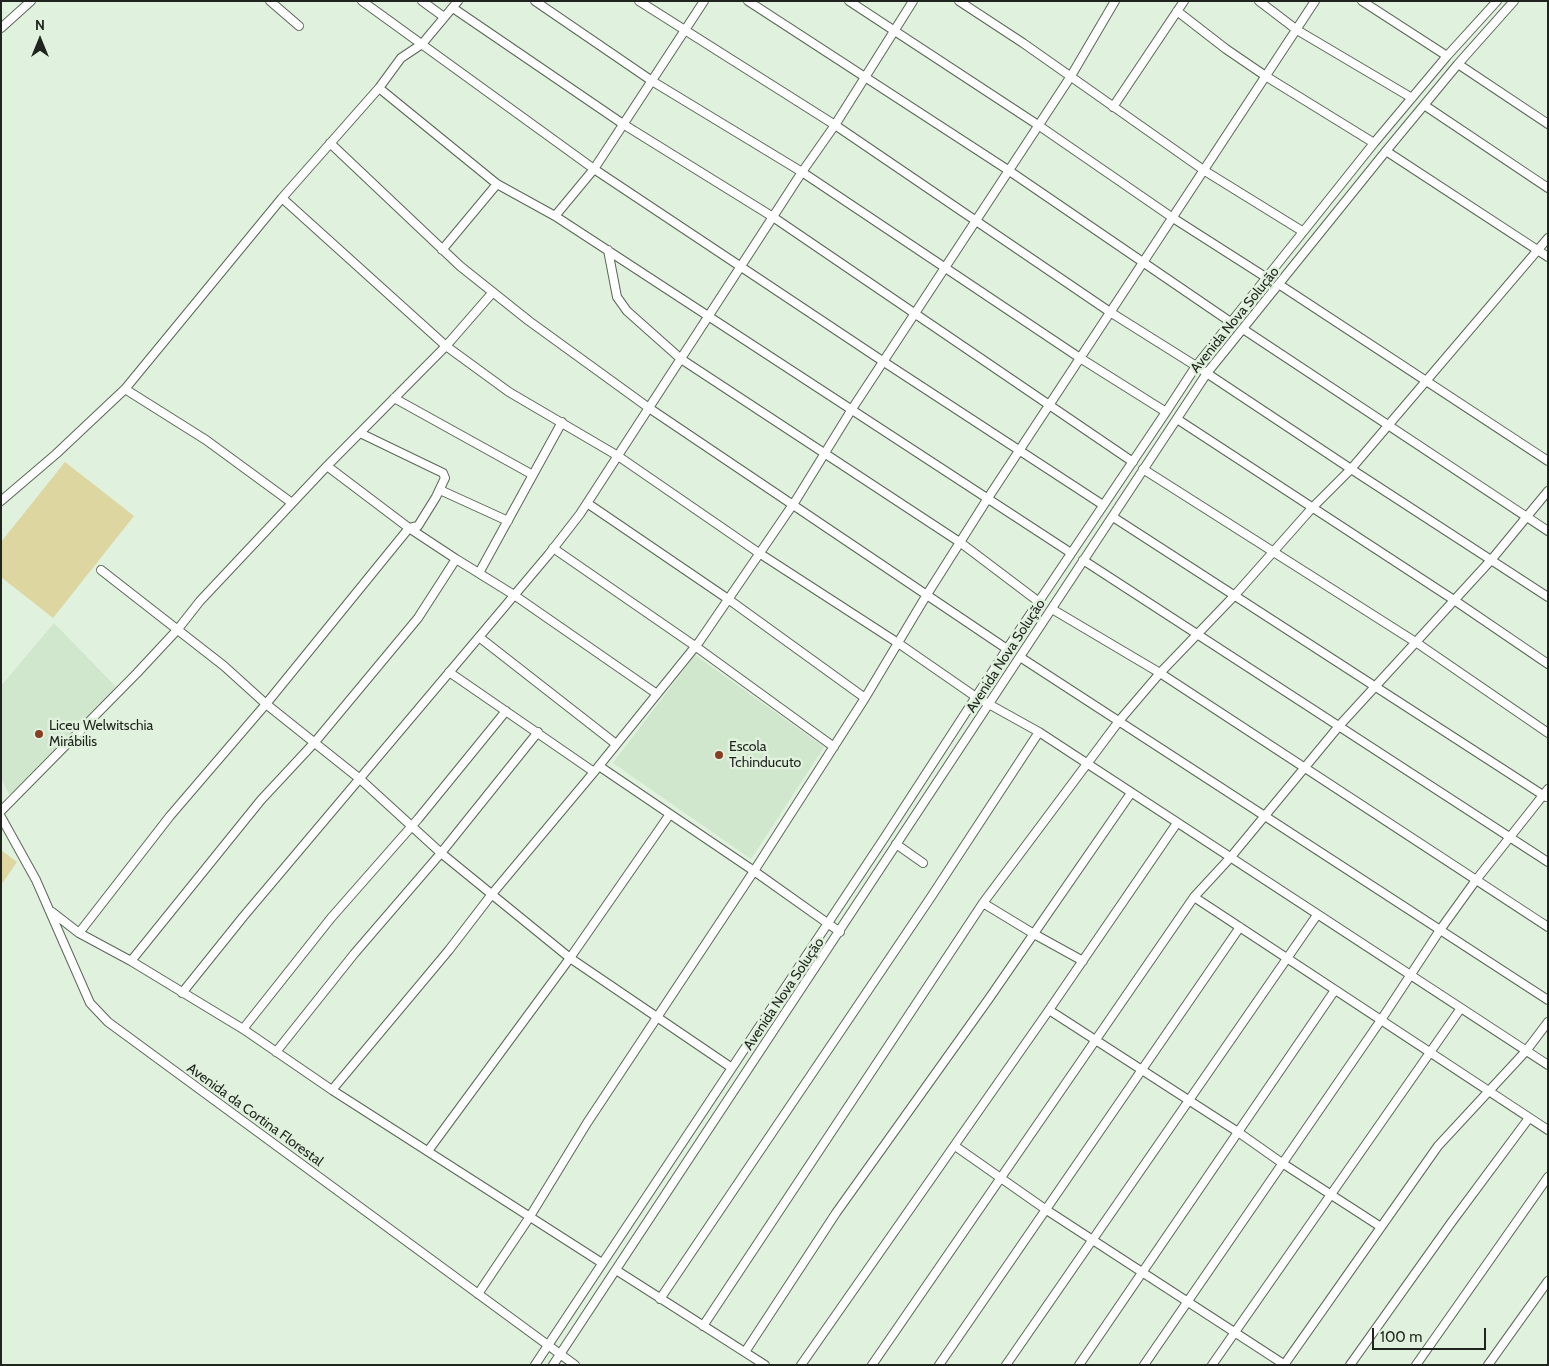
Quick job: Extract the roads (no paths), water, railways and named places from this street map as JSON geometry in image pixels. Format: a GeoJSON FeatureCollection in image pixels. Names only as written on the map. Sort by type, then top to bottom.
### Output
{"type":"FeatureCollection","features":[{"type":"Feature","properties":{"kind":"street"},"geometry":{"type":"LineString","coordinates":[[1,28],[31,1]]}},
{"type":"Feature","properties":{"kind":"street"},"geometry":{"type":"LineString","coordinates":[[270,1],[298,26]]}},
{"type":"Feature","properties":{"kind":"street"},"geometry":{"type":"LineString","coordinates":[[362,1],[594,169],[1103,505]]}},
{"type":"Feature","properties":{"kind":"street"},"geometry":{"type":"LineString","coordinates":[[422,1],[444,17]]}},
{"type":"Feature","properties":{"kind":"street"},"geometry":{"type":"LineString","coordinates":[[1,501],[56,454],[125,389],[282,198],[379,88],[401,58],[422,44],[458,1]]}},
{"type":"Feature","properties":{"kind":"street"},"geometry":{"type":"LineString","coordinates":[[535,1],[652,81],[802,172],[1080,358],[1166,412]]}},
{"type":"Feature","properties":{"kind":"street"},"geometry":{"type":"LineString","coordinates":[[639,1],[835,125],[1110,312],[1207,373],[1351,469],[1548,596]]}},
{"type":"Feature","properties":{"kind":"street"},"geometry":{"type":"LineString","coordinates":[[555,216],[594,169],[704,1]]}},
{"type":"Feature","properties":{"kind":"street"},"geometry":{"type":"LineString","coordinates":[[748,1],[1008,170],[1232,323]]}},
{"type":"Feature","properties":{"kind":"street"},"geometry":{"type":"LineString","coordinates":[[849,1],[1038,125],[1173,218],[1267,278]]}},
{"type":"Feature","properties":{"kind":"street"},"geometry":{"type":"LineString","coordinates":[[182,993],[243,917],[554,548],[587,503],[650,408],[802,172],[835,125],[913,1]]}},
{"type":"Feature","properties":{"kind":"street"},"geometry":{"type":"LineString","coordinates":[[959,1],[1071,76],[1205,170],[1302,231]]}},
{"type":"Feature","properties":{"kind":"street"},"geometry":{"type":"LineString","coordinates":[[332,1090],[449,950],[492,894],[696,646],[792,506],[852,409],[1071,76],[1115,1]]}},
{"type":"Feature","properties":{"kind":"street"},"geometry":{"type":"LineString","coordinates":[[1113,107],[1184,1]]}},
{"type":"Feature","properties":{"kind":"street"},"geometry":{"type":"LineString","coordinates":[[1259,1],[1297,30],[1412,98]]}},
{"type":"Feature","properties":{"kind":"street"},"geometry":{"type":"LineString","coordinates":[[478,1294],[530,1218],[587,1123],[866,698],[926,596],[988,498],[1267,77],[1315,1]]}},
{"type":"Feature","properties":{"kind":"street"},"geometry":{"type":"LineString","coordinates":[[1362,1],[1447,56]]}},
{"type":"Feature","properties":{"kind":"street","name":"Avenida Nova Solução"},"geometry":{"type":"LineString","coordinates":[[535,1365],[1196,366],[1374,143],[1447,56],[1497,1]]}},
{"type":"Feature","properties":{"kind":"street","name":"Avenida Nova Solução"},"geometry":{"type":"LineString","coordinates":[[553,1365],[1207,373],[1280,285],[1386,151],[1458,64],[1514,1]]}},
{"type":"Feature","properties":{"kind":"street"},"geometry":{"type":"LineString","coordinates":[[453,8],[623,124],[773,217],[1132,462]]}},
{"type":"Feature","properties":{"kind":"street"},"geometry":{"type":"LineString","coordinates":[[1177,11],[1226,49],[1267,77],[1374,143]]}},
{"type":"Feature","properties":{"kind":"street"},"geometry":{"type":"LineString","coordinates":[[1458,64],[1548,124]]}},
{"type":"Feature","properties":{"kind":"street"},"geometry":{"type":"LineString","coordinates":[[379,88],[496,184],[555,216],[608,250],[1071,553]]}},
{"type":"Feature","properties":{"kind":"street"},"geometry":{"type":"LineString","coordinates":[[1424,105],[1548,188]]}},
{"type":"Feature","properties":{"kind":"street"},"geometry":{"type":"LineString","coordinates":[[330,144],[442,250],[528,321],[792,506],[1007,649]]}},
{"type":"Feature","properties":{"kind":"street"},"geometry":{"type":"LineString","coordinates":[[1386,151],[1548,257]]}},
{"type":"Feature","properties":{"kind":"street"},"geometry":{"type":"LineString","coordinates":[[442,250],[496,184]]}},
{"type":"Feature","properties":{"kind":"street"},"geometry":{"type":"LineString","coordinates":[[282,198],[446,346],[509,392],[618,456],[759,553],[898,643],[976,697],[1039,732],[1548,1065]]}},
{"type":"Feature","properties":{"kind":"street"},"geometry":{"type":"LineString","coordinates":[[703,1326],[983,903],[1086,763],[1160,673],[1235,595],[1312,508],[1351,469],[1548,238]]}},
{"type":"Feature","properties":{"kind":"street"},"geometry":{"type":"LineString","coordinates":[[608,250],[617,297],[627,311],[681,359],[961,542],[1039,602]]}},
{"type":"Feature","properties":{"kind":"street"},"geometry":{"type":"LineString","coordinates":[[1280,285],[1548,461]]}},
{"type":"Feature","properties":{"kind":"street"},"geometry":{"type":"LineString","coordinates":[[1,811],[137,673],[200,601],[327,466],[446,346],[493,292]]}},
{"type":"Feature","properties":{"kind":"street"},"geometry":{"type":"LineString","coordinates":[[1243,329],[1548,531]]}},
{"type":"Feature","properties":{"kind":"street"},"geometry":{"type":"LineString","coordinates":[[125,389],[206,440],[292,503]]}},
{"type":"Feature","properties":{"kind":"street"},"geometry":{"type":"LineString","coordinates":[[394,398],[533,475]]}},
{"type":"Feature","properties":{"kind":"street"},"geometry":{"type":"LineString","coordinates":[[1177,419],[1454,600],[1548,664]]}},
{"type":"Feature","properties":{"kind":"street"},"geometry":{"type":"LineString","coordinates":[[480,573],[562,422]]}},
{"type":"Feature","properties":{"kind":"street"},"geometry":{"type":"LineString","coordinates":[[79,932],[170,816],[266,704],[409,528],[418,526],[440,490],[445,478],[444,473],[360,433]]}},
{"type":"Feature","properties":{"kind":"street"},"geometry":{"type":"LineString","coordinates":[[327,466],[409,528],[514,595],[656,694]]}},
{"type":"Feature","properties":{"kind":"street"},"geometry":{"type":"LineString","coordinates":[[1144,469],[1417,642],[1548,733]]}},
{"type":"Feature","properties":{"kind":"street"},"geometry":{"type":"LineString","coordinates":[[440,490],[508,521]]}},
{"type":"Feature","properties":{"kind":"street"},"geometry":{"type":"LineString","coordinates":[[872,1365],[1194,897],[1230,858],[1339,726],[1492,560],[1548,491]]}},
{"type":"Feature","properties":{"kind":"street"},"geometry":{"type":"LineString","coordinates":[[587,503],[728,599],[866,698]]}},
{"type":"Feature","properties":{"kind":"street"},"geometry":{"type":"LineString","coordinates":[[1113,517],[1546,794],[1476,880],[1440,930],[1381,1020],[1144,1365]]}},
{"type":"Feature","properties":{"kind":"street"},"geometry":{"type":"LineString","coordinates":[[554,548],[696,646],[834,747]]}},
{"type":"Feature","properties":{"kind":"street"},"geometry":{"type":"LineString","coordinates":[[131,961],[261,800],[315,742],[418,618],[456,559]]}},
{"type":"Feature","properties":{"kind":"street"},"geometry":{"type":"LineString","coordinates":[[1083,560],[1548,862]]}},
{"type":"Feature","properties":{"kind":"street"},"geometry":{"type":"LineString","coordinates":[[101,570],[178,628],[266,704],[360,778],[441,853],[570,958],[732,1068]]}},
{"type":"Feature","properties":{"kind":"street"},"geometry":{"type":"LineString","coordinates":[[1052,609],[1160,673],[1548,927]]}},
{"type":"Feature","properties":{"kind":"street"},"geometry":{"type":"LineString","coordinates":[[479,637],[616,744]]}},
{"type":"Feature","properties":{"kind":"street"},"geometry":{"type":"LineString","coordinates":[[1020,658],[1548,1000]]}},
{"type":"Feature","properties":{"kind":"street"},"geometry":{"type":"LineString","coordinates":[[449,672],[538,732],[670,814],[840,932]]}},
{"type":"Feature","properties":{"kind":"street"},"geometry":{"type":"LineString","coordinates":[[243,1029],[331,918],[412,825],[506,711]]}},
{"type":"Feature","properties":{"kind":"street"},"geometry":{"type":"LineString","coordinates":[[276,1052],[354,954],[441,853],[538,732]]}},
{"type":"Feature","properties":{"kind":"street"},"geometry":{"type":"LineString","coordinates":[[660,1299],[931,897],[1039,732]]}},
{"type":"Feature","properties":{"kind":"street"},"geometry":{"type":"LineString","coordinates":[[745,1352],[836,1213],[1034,934],[1131,793]]}},
{"type":"Feature","properties":{"kind":"street"},"geometry":{"type":"LineString","coordinates":[[428,1151],[570,958],[670,814]]}},
{"type":"Feature","properties":{"kind":"street","name":"Avenida da Cortina Florestal"},"geometry":{"type":"LineString","coordinates":[[1,817],[36,880],[90,1003],[108,1022],[575,1365]]}},
{"type":"Feature","properties":{"kind":"street"},"geometry":{"type":"LineString","coordinates":[[801,1365],[955,1146],[1177,823]]}},
{"type":"Feature","properties":{"kind":"street"},"geometry":{"type":"LineString","coordinates":[[896,844],[923,863]]}},
{"type":"Feature","properties":{"kind":"street"},"geometry":{"type":"LineString","coordinates":[[1194,897],[1548,1130]]}},
{"type":"Feature","properties":{"kind":"street"},"geometry":{"type":"LineString","coordinates":[[983,903],[1083,961]]}},
{"type":"Feature","properties":{"kind":"street"},"geometry":{"type":"LineString","coordinates":[[48,909],[64,923],[243,1029],[332,1090],[602,1263]]}},
{"type":"Feature","properties":{"kind":"street"},"geometry":{"type":"LineString","coordinates":[[1006,1365],[1317,915]]}},
{"type":"Feature","properties":{"kind":"street"},"geometry":{"type":"LineString","coordinates":[[939,1365],[1240,927]]}},
{"type":"Feature","properties":{"kind":"street"},"geometry":{"type":"LineString","coordinates":[[1079,1365],[1335,990]]}},
{"type":"Feature","properties":{"kind":"street"},"geometry":{"type":"LineString","coordinates":[[1212,1365],[1460,1008]]}},
{"type":"Feature","properties":{"kind":"street"},"geometry":{"type":"LineString","coordinates":[[1049,1010],[1381,1227]]}},
{"type":"Feature","properties":{"kind":"street"},"geometry":{"type":"LineString","coordinates":[[955,1146],[1045,1209],[1187,1302],[1236,1331],[1284,1365],[1438,1146],[1526,1051],[1548,1022]]}},
{"type":"Feature","properties":{"kind":"street"},"geometry":{"type":"LineString","coordinates":[[1350,1365],[1451,1223],[1529,1118]]}},
{"type":"Feature","properties":{"kind":"street"},"geometry":{"type":"LineString","coordinates":[[1416,1365],[1548,1177]]}},
{"type":"Feature","properties":{"kind":"street"},"geometry":{"type":"LineString","coordinates":[[616,1270],[765,1365]]}},
{"type":"Feature","properties":{"kind":"street"},"geometry":{"type":"LineString","coordinates":[[1488,1365],[1548,1281]]}},
{"type":"Feature","properties":{"kind":"place","name":"Liceu Welwitschia Mirábilis"},"geometry":{"type":"Point","coordinates":[39,734]}},
{"type":"Feature","properties":{"kind":"place","name":"Escola Tchinducuto"},"geometry":{"type":"Point","coordinates":[719,755]}}]}
